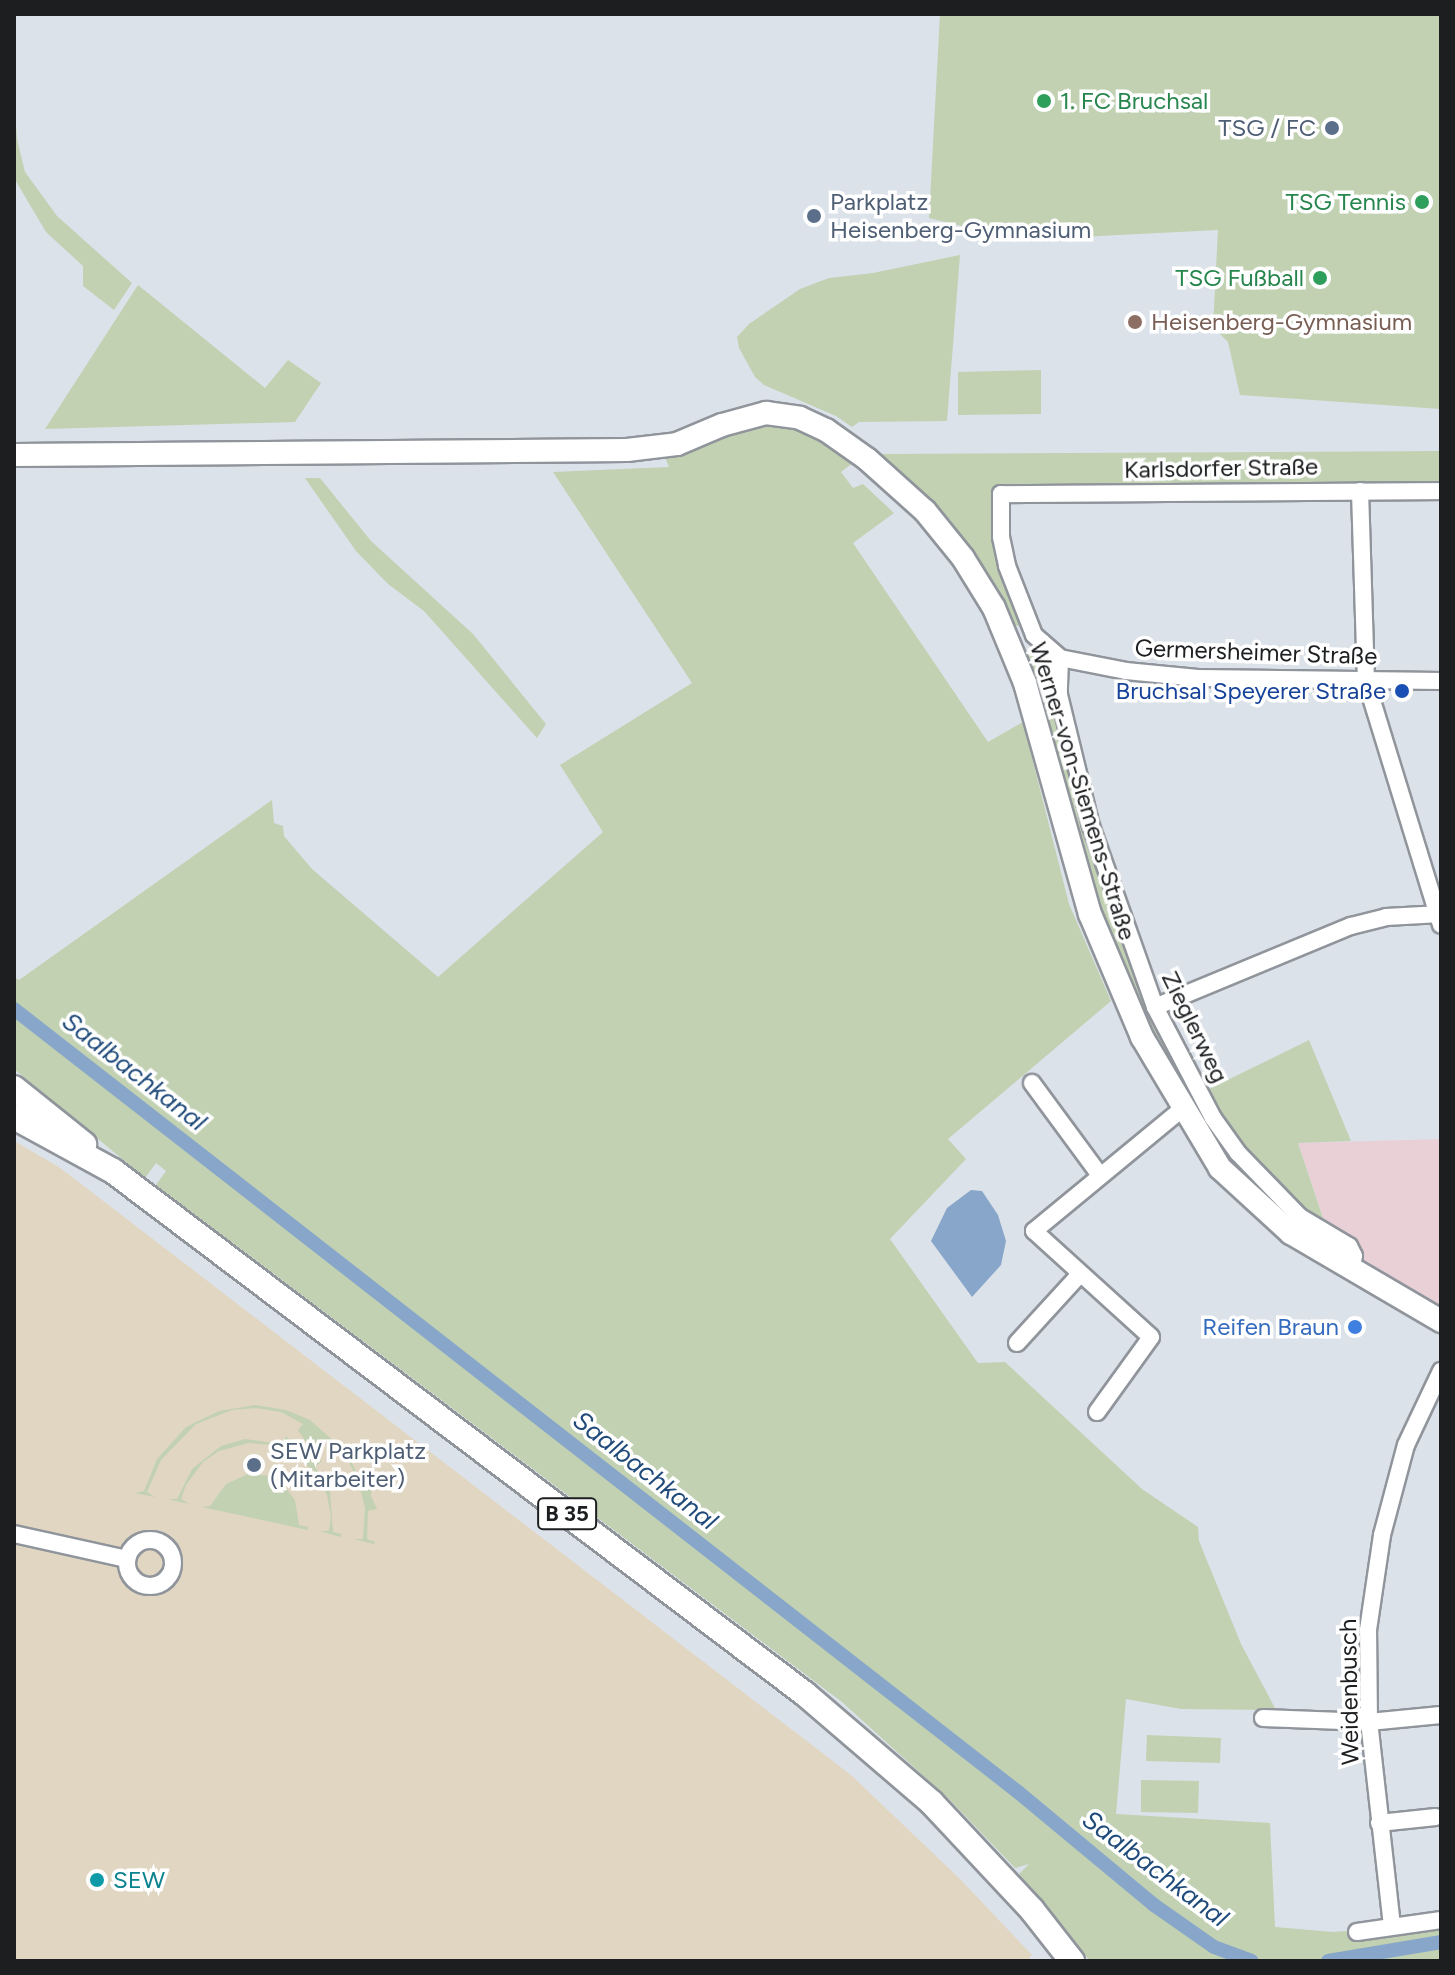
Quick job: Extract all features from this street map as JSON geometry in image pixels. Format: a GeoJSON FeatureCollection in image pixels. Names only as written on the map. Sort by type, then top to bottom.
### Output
{"type":"FeatureCollection","features":[{"type":"Feature","properties":{"kind":"main road","name":"Werner-von-Siemens-Straße"},"geometry":{"type":"LineString","coordinates":[[14,455],[627,450],[677,444],[748,417],[784,414],[815,423],[849,444],[925,511],[983,588],[1010,644],[1036,720],[1090,914],[1142,1037],[1182,1109],[1235,1185],[1291,1233],[1441,1321]]}},
{"type":"Feature","properties":{"kind":"main road","name":"B 35"},"geometry":{"type":"LineString","coordinates":[[14,1088],[113,1171],[852,1732],[931,1802],[984,1857],[1072,1961]]}},
{"type":"Feature","properties":{"kind":"main road","name":"B 35"},"geometry":{"type":"LineString","coordinates":[[14,1117],[113,1171]]}},
{"type":"Feature","properties":{"kind":"street"},"geometry":{"type":"LineString","coordinates":[[1155,1007],[1351,926],[1386,917],[1440,918],[1366,681],[1360,491]]}},
{"type":"Feature","properties":{"kind":"street","name":"Karlsdorfer Straße"},"geometry":{"type":"LineString","coordinates":[[1034,635],[1007,566],[1001,537],[1001,494],[1441,491]]}},
{"type":"Feature","properties":{"kind":"street"},"geometry":{"type":"LineString","coordinates":[[1010,644],[1034,635],[1060,658]]}},
{"type":"Feature","properties":{"kind":"street","name":"Germersheimer Straße"},"geometry":{"type":"LineString","coordinates":[[1060,658],[1162,676],[1441,681]]}},
{"type":"Feature","properties":{"kind":"street","name":"Zieglerweg"},"geometry":{"type":"LineString","coordinates":[[1060,658],[1059,695],[1091,826],[1155,1007],[1213,1118],[1238,1153],[1300,1217],[1349,1246],[1354,1256],[1351,1269]]}},
{"type":"Feature","properties":{"kind":"street"},"geometry":{"type":"LineString","coordinates":[[1032,1083],[1099,1174]]}},
{"type":"Feature","properties":{"kind":"street"},"geometry":{"type":"LineString","coordinates":[[1097,1412],[1151,1337],[1034,1231],[1099,1174],[1182,1109]]}},
{"type":"Feature","properties":{"kind":"street"},"geometry":{"type":"LineString","coordinates":[[1017,1343],[1080,1274]]}},
{"type":"Feature","properties":{"kind":"street","name":"Weidenbusch"},"geometry":{"type":"LineString","coordinates":[[1392,1926],[1369,1722],[1368,1630],[1382,1535],[1406,1445],[1441,1371]]}},
{"type":"Feature","properties":{"kind":"street"},"geometry":{"type":"LineString","coordinates":[[14,1534],[127,1559]]}},
{"type":"Feature","properties":{"kind":"street"},"geometry":{"type":"LineString","coordinates":[[1263,1718],[1369,1722],[1441,1715]]}},
{"type":"Feature","properties":{"kind":"street"},"geometry":{"type":"LineString","coordinates":[[1379,1823],[1436,1817]]}},
{"type":"Feature","properties":{"kind":"street"},"geometry":{"type":"LineString","coordinates":[[1357,1932],[1441,1920]]}},
{"type":"Feature","properties":{"kind":"shaded area"},"geometry":{"type":"Polygon","coordinates":[[[1441,1139],[1441,1308],[1373,1272],[1325,1223],[1298,1143],[1441,1139]]]}},
{"type":"Feature","properties":{"kind":"shaded area"},"geometry":{"type":"Polygon","coordinates":[[[14,1141],[59,1167],[851,1775],[959,1878],[1032,1955],[1027,1961],[14,1961],[14,1141]]]}},
{"type":"Feature","properties":{"kind":"green space"},"geometry":{"type":"Polygon","coordinates":[[[940,14],[1439,14],[1441,409],[1240,395],[1228,342],[1213,327],[1218,230],[1019,240],[929,218],[940,14]]]}},
{"type":"Feature","properties":{"kind":"green space"},"geometry":{"type":"Polygon","coordinates":[[[14,98],[17,139],[25,172],[57,216],[132,283],[114,310],[83,286],[83,266],[46,232],[14,178],[14,98]]]}},
{"type":"Feature","properties":{"kind":"green space"},"geometry":{"type":"Polygon","coordinates":[[[960,255],[947,421],[859,422],[852,427],[836,416],[764,385],[755,377],[739,348],[737,337],[749,324],[800,289],[829,278],[873,273],[960,255]]]}},
{"type":"Feature","properties":{"kind":"green space"},"geometry":{"type":"Polygon","coordinates":[[[138,285],[265,388],[288,360],[321,383],[295,422],[45,429],[138,285]]]}},
{"type":"Feature","properties":{"kind":"green space"},"geometry":{"type":"Polygon","coordinates":[[[1041,370],[1041,414],[958,415],[958,372],[1041,370]]]}},
{"type":"Feature","properties":{"kind":"green space"},"geometry":{"type":"Polygon","coordinates":[[[758,425],[784,425],[810,431],[854,462],[841,472],[853,488],[863,484],[894,513],[853,543],[988,742],[1023,722],[1069,904],[1111,1001],[948,1139],[966,1159],[890,1239],[978,1363],[1005,1362],[1142,1489],[1198,1527],[1199,1541],[1241,1644],[1276,1710],[1181,1709],[1126,1699],[1116,1814],[1270,1823],[1275,1927],[1333,1932],[1441,1924],[1441,1961],[1090,1961],[1019,1874],[1029,1864],[1015,1868],[950,1800],[842,1702],[156,1185],[166,1171],[156,1163],[145,1178],[14,1069],[14,977],[19,980],[272,800],[274,823],[283,826],[284,836],[312,869],[438,977],[603,832],[560,765],[692,683],[553,472],[669,467],[664,454],[758,425]]]}},
{"type":"Feature","properties":{"kind":"green space"},"geometry":{"type":"Polygon","coordinates":[[[1441,451],[1441,484],[995,488],[993,530],[1022,623],[1019,626],[1013,625],[968,546],[915,487],[880,454],[1441,451]]]}},
{"type":"Feature","properties":{"kind":"green space"},"geometry":{"type":"Polygon","coordinates":[[[305,478],[320,478],[371,541],[473,634],[546,724],[537,738],[424,611],[388,584],[356,551],[305,478]]]}},
{"type":"Feature","properties":{"kind":"green space"},"geometry":{"type":"Polygon","coordinates":[[[1031,650],[1041,654],[1059,695],[1116,904],[1201,1093],[1309,1040],[1351,1141],[1298,1143],[1328,1233],[1349,1246],[1235,1185],[1142,1037],[1036,720],[1026,655],[1031,650]]]}},
{"type":"Feature","properties":{"kind":"green space"},"geometry":{"type":"Polygon","coordinates":[[[255,1405],[286,1410],[310,1420],[346,1452],[363,1485],[372,1483],[371,1496],[377,1509],[368,1511],[367,1539],[374,1544],[354,1539],[363,1539],[365,1508],[358,1480],[345,1455],[326,1439],[322,1447],[308,1445],[298,1430],[303,1424],[281,1412],[256,1408],[232,1410],[196,1424],[161,1460],[147,1492],[155,1497],[135,1493],[144,1491],[157,1459],[186,1427],[219,1411],[255,1405]]]}},
{"type":"Feature","properties":{"kind":"green space"},"geometry":{"type":"Polygon","coordinates":[[[286,1436],[300,1452],[322,1461],[315,1467],[330,1492],[333,1532],[342,1534],[340,1537],[320,1531],[329,1531],[331,1517],[327,1495],[314,1471],[292,1453],[272,1445],[249,1443],[219,1451],[203,1462],[186,1485],[181,1499],[189,1504],[168,1499],[177,1499],[192,1469],[221,1446],[245,1439],[282,1444],[286,1436]]]}},
{"type":"Feature","properties":{"kind":"green space"},"geometry":{"type":"Polygon","coordinates":[[[248,1474],[272,1476],[282,1483],[295,1500],[299,1525],[308,1527],[308,1530],[202,1507],[210,1506],[226,1484],[248,1474]]]}},
{"type":"Feature","properties":{"kind":"green space"},"geometry":{"type":"Polygon","coordinates":[[[1147,1735],[1221,1738],[1220,1763],[1146,1761],[1147,1735]]]}},
{"type":"Feature","properties":{"kind":"green space"},"geometry":{"type":"Polygon","coordinates":[[[1141,1780],[1199,1781],[1198,1813],[1141,1812],[1141,1780]]]}},
{"type":"Feature","properties":{"kind":"water"},"geometry":{"type":"Polygon","coordinates":[[[971,1190],[982,1191],[998,1215],[1006,1241],[1001,1265],[972,1297],[931,1241],[947,1208],[971,1190]]]}},
{"type":"Feature","properties":{"kind":"waterway","name":"Saalbachkanal"},"geometry":{"type":"LineString","coordinates":[[14,1009],[1018,1792],[1154,1905],[1214,1947],[1252,1961]]}},
{"type":"Feature","properties":{"kind":"waterway"},"geometry":{"type":"LineString","coordinates":[[1328,1961],[1441,1942]]}},
{"type":"Feature","properties":{"kind":"place","name":"1. FC Bruchsal"},"geometry":{"type":"Point","coordinates":[1044,101]}},
{"type":"Feature","properties":{"kind":"place","name":"TSG / FC"},"geometry":{"type":"Point","coordinates":[1332,128]}},
{"type":"Feature","properties":{"kind":"place","name":"TSG Tennis"},"geometry":{"type":"Point","coordinates":[1422,202]}},
{"type":"Feature","properties":{"kind":"place","name":"Parkplatz Heisenberg-Gymnasium"},"geometry":{"type":"Point","coordinates":[814,216]}},
{"type":"Feature","properties":{"kind":"place","name":"TSG Fußball"},"geometry":{"type":"Point","coordinates":[1320,278]}},
{"type":"Feature","properties":{"kind":"place","name":"Heisenberg-Gymnasium"},"geometry":{"type":"Point","coordinates":[1135,322]}},
{"type":"Feature","properties":{"kind":"place","name":"Bruchsal Speyerer Straße"},"geometry":{"type":"Point","coordinates":[1402,691]}},
{"type":"Feature","properties":{"kind":"place","name":"Reifen Braun"},"geometry":{"type":"Point","coordinates":[1355,1327]}},
{"type":"Feature","properties":{"kind":"place","name":"SEW Parkplatz (Mitarbeiter)"},"geometry":{"type":"Point","coordinates":[254,1465]}},
{"type":"Feature","properties":{"kind":"place","name":"SEW"},"geometry":{"type":"Point","coordinates":[97,1880]}}]}
